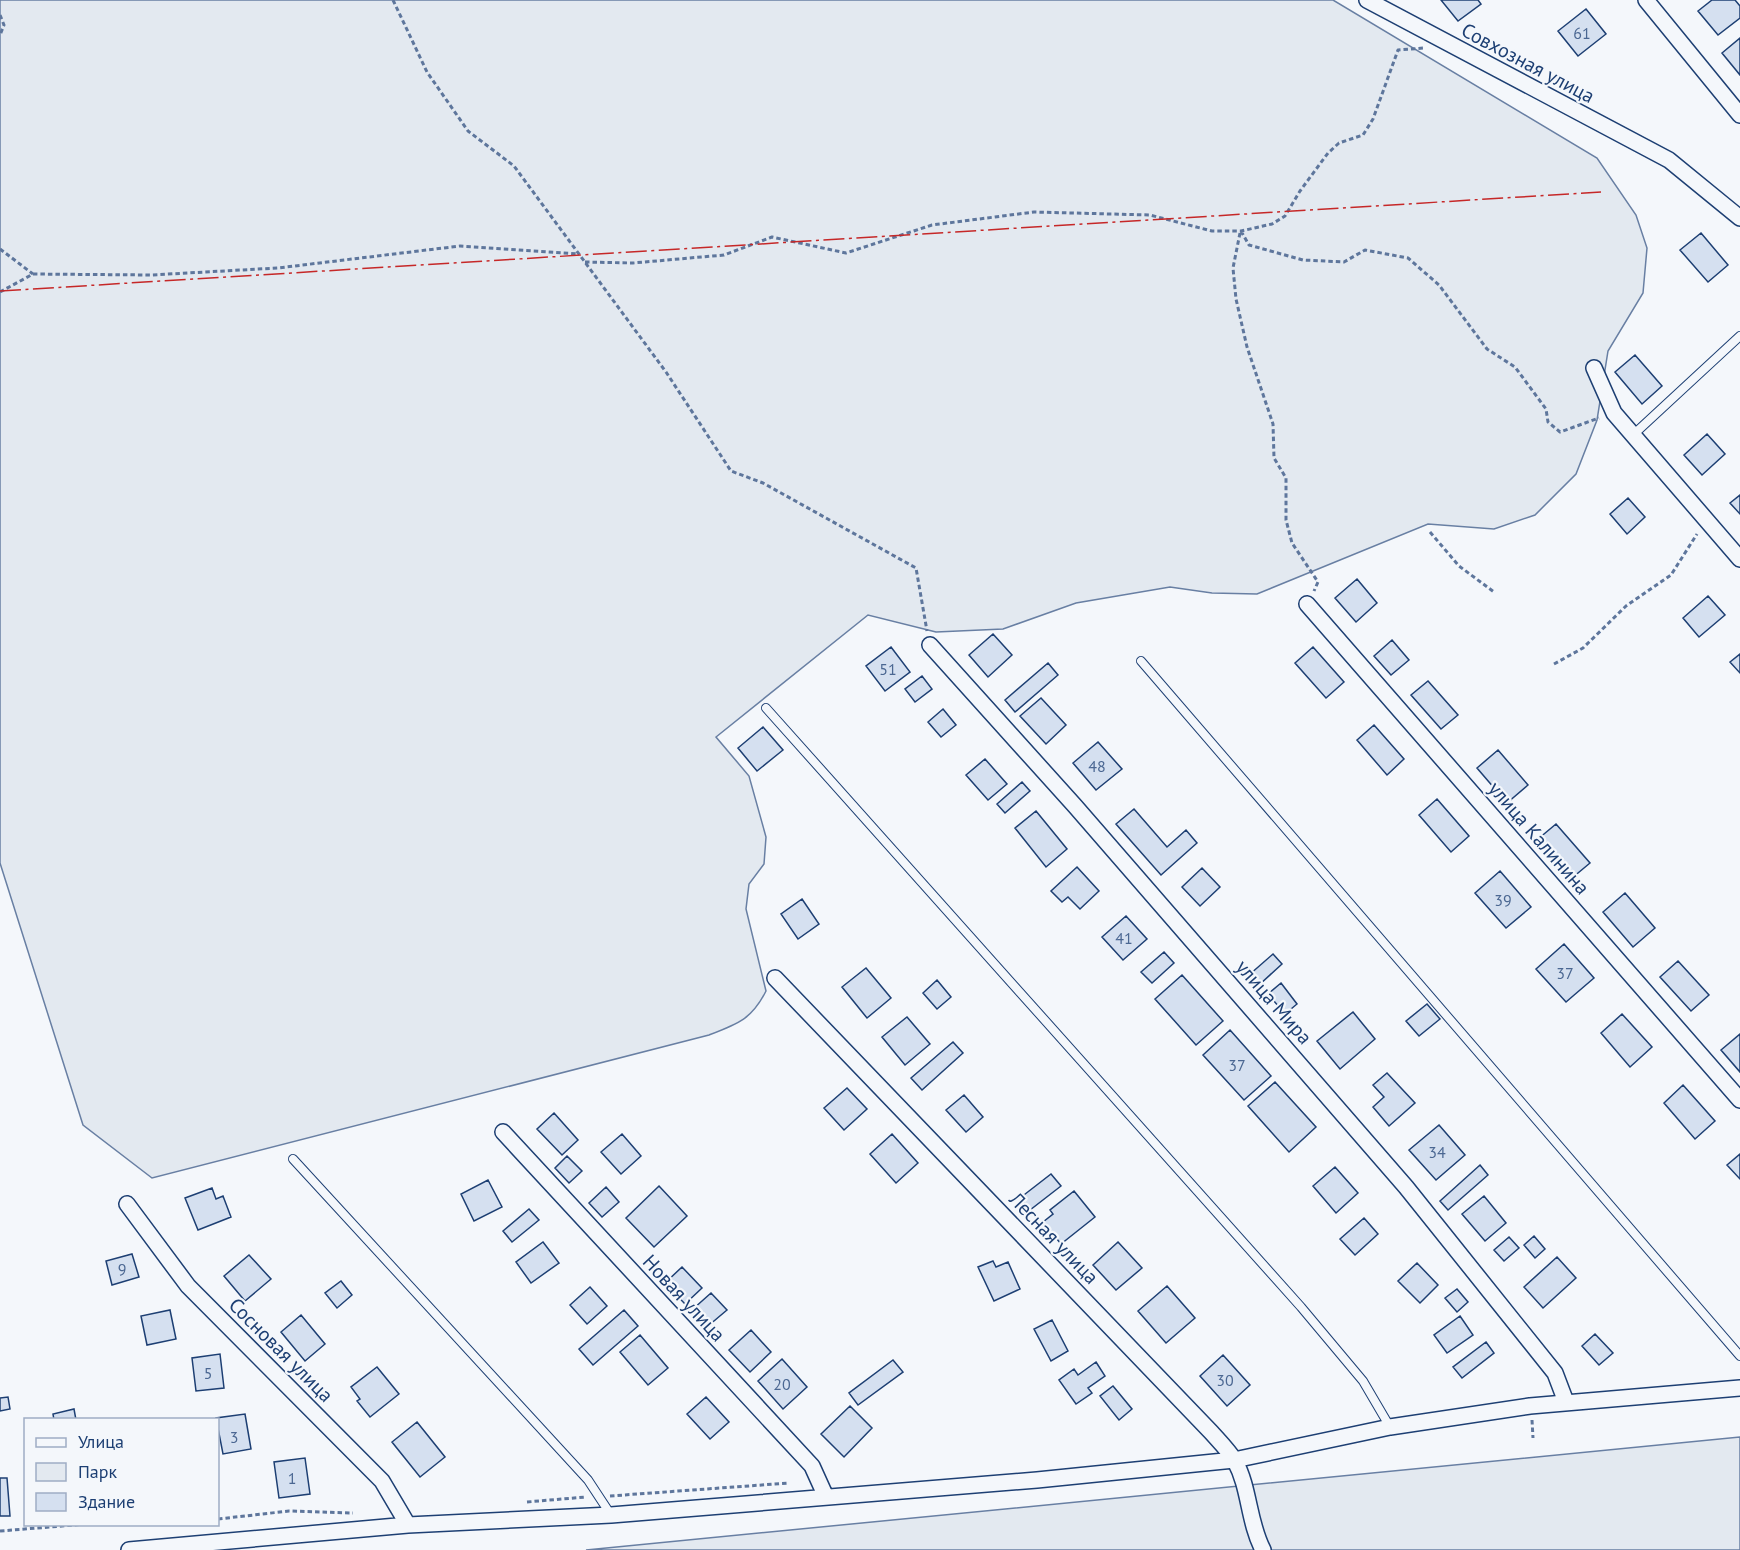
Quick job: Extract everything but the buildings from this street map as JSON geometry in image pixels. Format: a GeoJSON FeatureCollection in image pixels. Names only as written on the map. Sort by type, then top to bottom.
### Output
{"type":"FeatureCollection","features":[{"type":"Feature","properties":{"kind":"street","name":"Совхозная улица"},"geometry":{"type":"LineString","coordinates":[[1367,0],[1669,160],[1740,218]]}},
{"type":"Feature","properties":{"kind":"street"},"geometry":{"type":"LineString","coordinates":[[1646,0],[1740,115]]}},
{"type":"Feature","properties":{"kind":"street"},"geometry":{"type":"LineString","coordinates":[[1594,368],[1614,412],[1740,559]]}},
{"type":"Feature","properties":{"kind":"street","name":"улица Калинина"},"geometry":{"type":"LineString","coordinates":[[1307,604],[1740,1100]]}},
{"type":"Feature","properties":{"kind":"street","name":"улица Мира"},"geometry":{"type":"LineString","coordinates":[[930,645],[1083,815],[1406,1186],[1555,1373],[1566,1402]]}},
{"type":"Feature","properties":{"kind":"street","name":"Лесная улица"},"geometry":{"type":"LineString","coordinates":[[775,978],[1211,1432],[1234,1460],[1246,1490],[1251,1520],[1263,1550]]}},
{"type":"Feature","properties":{"kind":"street","name":"Новая улица"},"geometry":{"type":"LineString","coordinates":[[503,1132],[812,1466],[826,1497]]}},
{"type":"Feature","properties":{"kind":"street","name":"Сосновая улица"},"geometry":{"type":"LineString","coordinates":[[127,1204],[188,1286],[382,1481],[408,1525]]}},
{"type":"Feature","properties":{"kind":"street"},"geometry":{"type":"LineString","coordinates":[[129,1550],[408,1525],[611,1515],[1234,1460],[1390,1427],[1566,1402],[1740,1388]]}},
{"type":"Feature","properties":{"kind":"lane"},"geometry":{"type":"LineString","coordinates":[[1633,435],[1740,336]]}},
{"type":"Feature","properties":{"kind":"lane"},"geometry":{"type":"LineString","coordinates":[[1141,661],[1740,1356]]}},
{"type":"Feature","properties":{"kind":"lane"},"geometry":{"type":"LineString","coordinates":[[766,708],[1301,1307],[1364,1381],[1390,1427]]}},
{"type":"Feature","properties":{"kind":"lane"},"geometry":{"type":"LineString","coordinates":[[293,1159],[588,1480],[611,1515]]}},
{"type":"Feature","properties":{"kind":"path"},"geometry":{"type":"LineString","coordinates":[[393,0],[428,72],[468,130],[514,166],[666,372],[730,471],[763,483],[916,568],[930,645]]}},
{"type":"Feature","properties":{"kind":"path"},"geometry":{"type":"LineString","coordinates":[[0,15],[4,25],[0,35]]}},
{"type":"Feature","properties":{"kind":"path"},"geometry":{"type":"LineString","coordinates":[[585,262],[633,263],[724,255],[772,237],[846,253],[932,225],[1034,212],[1150,215],[1212,231],[1241,231],[1272,224],[1285,216],[1328,153],[1339,143],[1363,135],[1373,119],[1398,50],[1450,45]]}},
{"type":"Feature","properties":{"kind":"path"},"geometry":{"type":"LineString","coordinates":[[1241,231],[1249,245],[1303,260],[1344,262],[1365,250],[1408,258],[1439,285],[1487,350],[1515,368],[1546,409],[1548,422],[1560,432],[1614,412]]}},
{"type":"Feature","properties":{"kind":"path"},"geometry":{"type":"LineString","coordinates":[[1241,231],[1233,268],[1236,299],[1247,347],[1273,424],[1274,458],[1286,478],[1286,520],[1292,543],[1318,582],[1307,604]]}},
{"type":"Feature","properties":{"kind":"path"},"geometry":{"type":"LineString","coordinates":[[0,292],[33,274],[151,275],[278,268],[460,246],[579,254]]}},
{"type":"Feature","properties":{"kind":"path"},"geometry":{"type":"LineString","coordinates":[[0,249],[33,274]]}},
{"type":"Feature","properties":{"kind":"path"},"geometry":{"type":"LineString","coordinates":[[1554,664],[1583,648],[1626,606],[1671,575],[1706,521]]}},
{"type":"Feature","properties":{"kind":"path"},"geometry":{"type":"LineString","coordinates":[[1431,532],[1459,566],[1494,592]]}},
{"type":"Feature","properties":{"kind":"path"},"geometry":{"type":"LineString","coordinates":[[517,1503],[797,1482]]}},
{"type":"Feature","properties":{"kind":"path"},"geometry":{"type":"LineString","coordinates":[[219,1519],[289,1511],[364,1514]]}},
{"type":"Feature","properties":{"kind":"path"},"geometry":{"type":"LineString","coordinates":[[0,1531],[62,1526]]}},
{"type":"Feature","properties":{"kind":"green space"},"geometry":{"type":"Polygon","coordinates":[[[0,0],[1333,0],[1597,158],[1636,215],[1647,248],[1643,293],[1608,351],[1597,420],[1576,474],[1535,515],[1494,529],[1428,524],[1257,594],[1212,593],[1170,587],[1076,603],[1003,629],[936,632],[868,615],[716,737],[749,776],[766,837],[764,864],[749,884],[746,909],[766,991],[755,1008],[736,1024],[709,1035],[152,1178],[83,1125],[0,863],[0,0]]]}},
{"type":"Feature","properties":{"kind":"green space"},"geometry":{"type":"Polygon","coordinates":[[[1740,1437],[1740,1550],[586,1550],[1740,1437]]]}},
{"type":"Feature","properties":{"kind":"power"},"geometry":{"type":"LineString","coordinates":[[0,291],[1601,192]]}}]}
